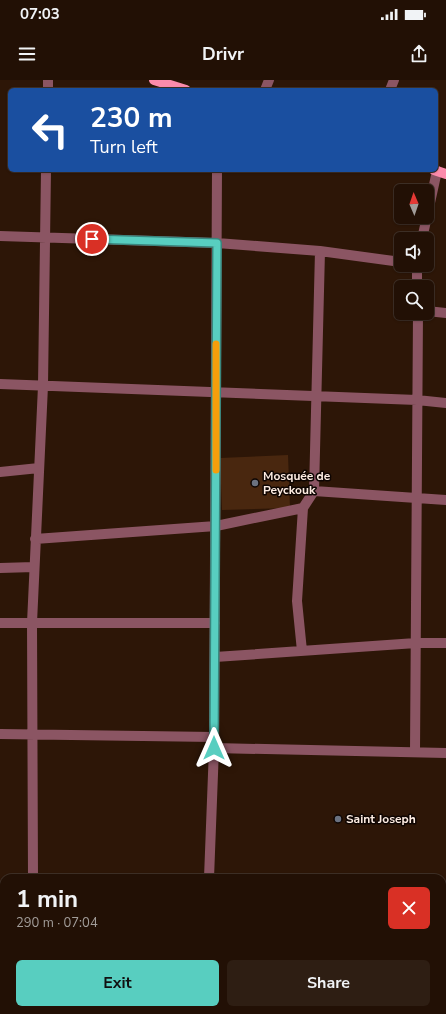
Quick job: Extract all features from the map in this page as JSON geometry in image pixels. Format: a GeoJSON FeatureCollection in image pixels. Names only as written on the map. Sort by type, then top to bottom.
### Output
{"type":"FeatureCollection","features":[{"type":"Feature","properties":{"kind":"main road"},"geometry":{"type":"LineString","coordinates":[[154,80],[180,88]]}},
{"type":"Feature","properties":{"kind":"street"},"geometry":{"type":"LineString","coordinates":[[33,874],[32,623],[43,386],[46,172]]}},
{"type":"Feature","properties":{"kind":"street"},"geometry":{"type":"LineString","coordinates":[[209,874],[214,748],[218,172]]}},
{"type":"Feature","properties":{"kind":"street"},"geometry":{"type":"LineString","coordinates":[[424,232],[439,172]]}},
{"type":"Feature","properties":{"kind":"street"},"geometry":{"type":"LineString","coordinates":[[0,236],[217,243],[320,251],[394,261]]}},
{"type":"Feature","properties":{"kind":"street"},"geometry":{"type":"LineString","coordinates":[[302,651],[297,601],[303,508],[314,491],[320,251]]}},
{"type":"Feature","properties":{"kind":"street"},"geometry":{"type":"LineString","coordinates":[[434,312],[446,313]]}},
{"type":"Feature","properties":{"kind":"street"},"geometry":{"type":"LineString","coordinates":[[415,752],[418,320]]}},
{"type":"Feature","properties":{"kind":"street"},"geometry":{"type":"LineString","coordinates":[[0,384],[417,400],[446,403]]}},
{"type":"Feature","properties":{"kind":"street"},"geometry":{"type":"LineString","coordinates":[[0,472],[39,468]]}},
{"type":"Feature","properties":{"kind":"street"},"geometry":{"type":"LineString","coordinates":[[314,491],[446,500]]}},
{"type":"Feature","properties":{"kind":"street"},"geometry":{"type":"LineString","coordinates":[[35,538],[216,526],[303,508]]}},
{"type":"Feature","properties":{"kind":"street"},"geometry":{"type":"LineString","coordinates":[[0,568],[34,567]]}},
{"type":"Feature","properties":{"kind":"street"},"geometry":{"type":"LineString","coordinates":[[0,623],[215,623]]}},
{"type":"Feature","properties":{"kind":"street"},"geometry":{"type":"LineString","coordinates":[[215,657],[416,643],[446,643]]}},
{"type":"Feature","properties":{"kind":"street"},"geometry":{"type":"LineString","coordinates":[[0,734],[214,737]]}},
{"type":"Feature","properties":{"kind":"street"},"geometry":{"type":"LineString","coordinates":[[214,748],[446,753]]}},
{"type":"Feature","properties":{"kind":"building","name":"Mosquée de Peyckouk"},"geometry":{"type":"Polygon","coordinates":[[[288,455],[290,508],[222,510],[220,458],[288,455]]]}},
{"type":"Feature","properties":{"kind":"slow traffic"},"geometry":{"type":"LineString","coordinates":[[216,344],[216,470]]}},
{"type":"Feature","properties":{"kind":"place","name":"Mosquée de Peyckouk"},"geometry":{"type":"Point","coordinates":[255,483]}},
{"type":"Feature","properties":{"kind":"place","name":"Saint Joseph"},"geometry":{"type":"Point","coordinates":[338,819]}},
{"type":"Feature","properties":{"kind":"route"},"geometry":{"type":"LineString","coordinates":[[92,239],[217,243],[214,748]]}}]}
